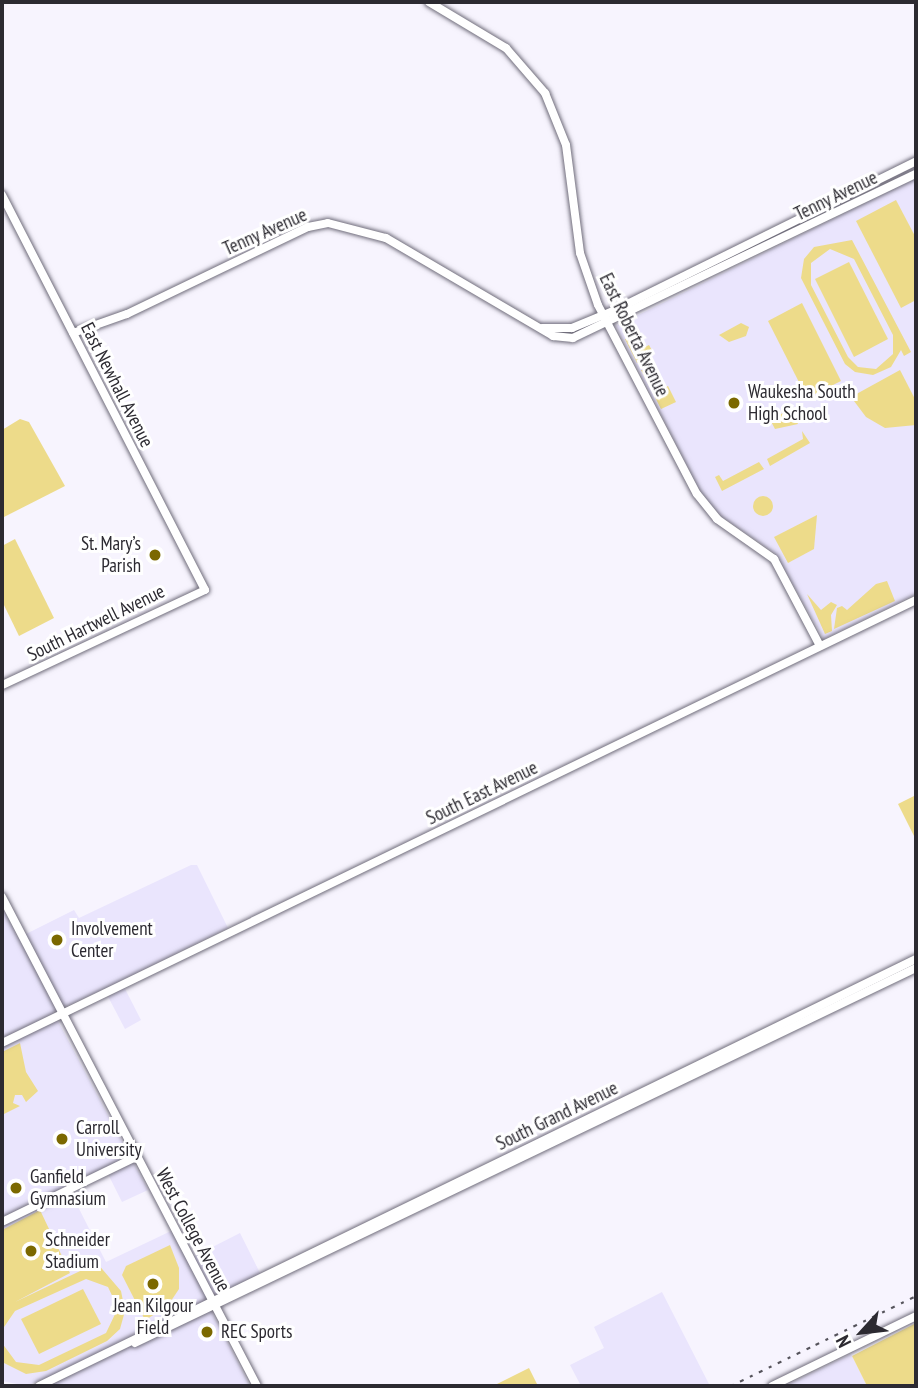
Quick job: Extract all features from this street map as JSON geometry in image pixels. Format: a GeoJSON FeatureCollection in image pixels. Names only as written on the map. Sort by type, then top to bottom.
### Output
{"type":"FeatureCollection","features":[{"type":"Feature","properties":{"kind":"street","name":"East Roberta Avenue"},"geometry":{"type":"LineString","coordinates":[[429,2],[514,54],[550,102],[569,158],[580,253],[603,315],[702,502],[774,559],[820,646]]}},
{"type":"Feature","properties":{"kind":"street","name":"Tenny Avenue"},"geometry":{"type":"LineString","coordinates":[[541,327],[572,328],[603,315],[916,161]]}},
{"type":"Feature","properties":{"kind":"street","name":"Tenny Avenue"},"geometry":{"type":"LineString","coordinates":[[73,332],[127,314],[308,226],[328,223],[386,238],[553,336],[573,338],[608,325],[916,174]]}},
{"type":"Feature","properties":{"kind":"street","name":"East Newhall Avenue"},"geometry":{"type":"LineString","coordinates":[[2,195],[205,590]]}},
{"type":"Feature","properties":{"kind":"street","name":"South Hartwell Avenue"},"geometry":{"type":"LineString","coordinates":[[2,685],[205,590]]}},
{"type":"Feature","properties":{"kind":"street","name":"South East Avenue"},"geometry":{"type":"LineString","coordinates":[[2,1043],[916,600]]}},
{"type":"Feature","properties":{"kind":"street","name":"West College Avenue"},"geometry":{"type":"LineString","coordinates":[[2,897],[257,1386]]}},
{"type":"Feature","properties":{"kind":"street","name":"South Grand Avenue"},"geometry":{"type":"LineString","coordinates":[[214,1304],[916,959]]}},
{"type":"Feature","properties":{"kind":"street","name":"South Grand Avenue"},"geometry":{"type":"LineString","coordinates":[[214,1304],[916,968]]}},
{"type":"Feature","properties":{"kind":"street"},"geometry":{"type":"LineString","coordinates":[[2,1222],[136,1157]]}},
{"type":"Feature","properties":{"kind":"street"},"geometry":{"type":"LineString","coordinates":[[39,1386],[214,1304]]}},
{"type":"Feature","properties":{"kind":"street"},"geometry":{"type":"LineString","coordinates":[[772,1386],[916,1316]]}},
{"type":"Feature","properties":{"kind":"shaded area","name":"Waukesha South High School"},"geometry":{"type":"Polygon","coordinates":[[[916,178],[916,594],[824,639],[775,553],[722,517],[703,497],[616,326],[916,178]]]}},
{"type":"Feature","properties":{"kind":"shaded area"},"geometry":{"type":"Polygon","coordinates":[[[896,200],[916,238],[916,300],[901,308],[856,221],[896,200]]]}},
{"type":"Feature","properties":{"kind":"shaded area"},"geometry":{"type":"Polygon","coordinates":[[[852,240],[911,352],[904,356],[901,350],[891,367],[873,375],[855,372],[845,364],[801,278],[804,259],[814,247],[852,240]],[[830,249],[811,263],[811,285],[848,357],[858,367],[876,369],[893,354],[893,335],[854,259],[830,249]]]}},
{"type":"Feature","properties":{"kind":"shaded area"},"geometry":{"type":"Polygon","coordinates":[[[849,262],[888,339],[854,357],[815,279],[849,262]]]}},
{"type":"Feature","properties":{"kind":"shaded area"},"geometry":{"type":"Polygon","coordinates":[[[802,303],[841,381],[807,398],[768,321],[802,303]]]}},
{"type":"Feature","properties":{"kind":"shaded area"},"geometry":{"type":"Polygon","coordinates":[[[741,323],[749,327],[746,336],[729,342],[719,335],[741,323]]]}},
{"type":"Feature","properties":{"kind":"shaded area"},"geometry":{"type":"Polygon","coordinates":[[[633,338],[639,350],[649,345],[654,354],[637,363],[625,339],[633,338]]]}},
{"type":"Feature","properties":{"kind":"shaded area"},"geometry":{"type":"Polygon","coordinates":[[[641,370],[648,370],[659,390],[668,386],[676,402],[661,409],[641,370]]]}},
{"type":"Feature","properties":{"kind":"shaded area"},"geometry":{"type":"Polygon","coordinates":[[[900,370],[916,401],[916,425],[885,428],[866,417],[851,397],[900,370]]]}},
{"type":"Feature","properties":{"kind":"shaded area"},"geometry":{"type":"Polygon","coordinates":[[[771,406],[777,416],[791,409],[798,424],[775,429],[765,410],[771,406]]]}},
{"type":"Feature","properties":{"kind":"shaded area"},"geometry":{"type":"Polygon","coordinates":[[[20,419],[29,422],[65,486],[2,518],[2,430],[20,419]]]}},
{"type":"Feature","properties":{"kind":"shaded area"},"geometry":{"type":"Polygon","coordinates":[[[802,431],[810,443],[770,466],[767,459],[803,439],[802,431]]]}},
{"type":"Feature","properties":{"kind":"shaded area"},"geometry":{"type":"Polygon","coordinates":[[[759,462],[764,469],[722,491],[715,477],[719,475],[723,481],[759,462]]]}},
{"type":"Feature","properties":{"kind":"shaded area"},"geometry":{"type":"Polygon","coordinates":[[[763,496],[770,499],[773,506],[770,513],[763,516],[756,513],[753,506],[756,499],[763,496]]]}},
{"type":"Feature","properties":{"kind":"shaded area"},"geometry":{"type":"Polygon","coordinates":[[[817,515],[814,549],[788,563],[774,537],[817,515]]]}},
{"type":"Feature","properties":{"kind":"shaded area"},"geometry":{"type":"Polygon","coordinates":[[[15,539],[54,618],[19,636],[2,601],[2,546],[15,539]]]}},
{"type":"Feature","properties":{"kind":"shaded area"},"geometry":{"type":"Polygon","coordinates":[[[887,581],[895,601],[834,629],[837,608],[842,606],[847,610],[876,584],[887,581]]]}},
{"type":"Feature","properties":{"kind":"shaded area"},"geometry":{"type":"Polygon","coordinates":[[[807,594],[821,610],[831,602],[837,605],[831,615],[832,631],[825,634],[807,594]]]}},
{"type":"Feature","properties":{"kind":"shaded area"},"geometry":{"type":"Polygon","coordinates":[[[916,795],[916,840],[898,804],[916,795]]]}},
{"type":"Feature","properties":{"kind":"shaded area","name":"Carroll University"},"geometry":{"type":"Polygon","coordinates":[[[191,865],[197,865],[228,928],[121,981],[141,1020],[125,1029],[104,989],[53,1012],[148,1190],[122,1202],[105,1168],[68,1187],[106,1262],[171,1231],[187,1260],[240,1233],[261,1275],[205,1299],[250,1386],[46,1386],[42,1379],[27,1386],[2,1381],[2,907],[18,938],[74,910],[79,918],[191,865]]]}},
{"type":"Feature","properties":{"kind":"shaded area"},"geometry":{"type":"Polygon","coordinates":[[[20,1043],[26,1072],[38,1091],[26,1102],[22,1095],[15,1095],[13,1103],[20,1106],[2,1115],[2,1052],[20,1043]]]}},
{"type":"Feature","properties":{"kind":"shaded area"},"geometry":{"type":"Polygon","coordinates":[[[40,1210],[70,1273],[15,1302],[97,1263],[121,1291],[125,1311],[120,1329],[107,1341],[46,1371],[26,1374],[2,1362],[2,1343],[16,1362],[39,1365],[106,1333],[118,1308],[108,1287],[86,1279],[15,1311],[2,1330],[2,1230],[40,1210]]]}},
{"type":"Feature","properties":{"kind":"shaded area","name":"Jean Kilgour Field"},"geometry":{"type":"Polygon","coordinates":[[[170,1245],[179,1268],[179,1289],[167,1307],[145,1320],[122,1275],[126,1266],[170,1245]]]}},
{"type":"Feature","properties":{"kind":"shaded area"},"geometry":{"type":"Polygon","coordinates":[[[83,1289],[101,1324],[39,1354],[21,1319],[83,1289]]]}},
{"type":"Feature","properties":{"kind":"shaded area"},"geometry":{"type":"Polygon","coordinates":[[[662,1292],[710,1386],[581,1386],[570,1365],[604,1348],[594,1327],[662,1292]]]}},
{"type":"Feature","properties":{"kind":"shaded area"},"geometry":{"type":"Polygon","coordinates":[[[916,1323],[916,1386],[867,1386],[852,1356],[916,1323]]]}},
{"type":"Feature","properties":{"kind":"shaded area"},"geometry":{"type":"Polygon","coordinates":[[[851,1354],[867,1386],[785,1386],[851,1354]]]}},
{"type":"Feature","properties":{"kind":"shaded area"},"geometry":{"type":"Polygon","coordinates":[[[529,1368],[538,1386],[493,1386],[529,1368]]]}},
{"type":"Feature","properties":{"kind":"railway"},"geometry":{"type":"LineString","coordinates":[[731,1386],[916,1296]]}},
{"type":"Feature","properties":{"kind":"place","name":"Waukesha South High School"},"geometry":{"type":"Point","coordinates":[734,403]}},
{"type":"Feature","properties":{"kind":"place","name":"St. Mary’s Parish"},"geometry":{"type":"Point","coordinates":[155,555]}},
{"type":"Feature","properties":{"kind":"place","name":"Involvement Center"},"geometry":{"type":"Point","coordinates":[57,940]}},
{"type":"Feature","properties":{"kind":"place","name":"Carroll University"},"geometry":{"type":"Point","coordinates":[62,1139]}},
{"type":"Feature","properties":{"kind":"place","name":"Ganfield Gymnasium"},"geometry":{"type":"Point","coordinates":[16,1188]}},
{"type":"Feature","properties":{"kind":"place","name":"Schneider Stadium"},"geometry":{"type":"Point","coordinates":[31,1251]}},
{"type":"Feature","properties":{"kind":"place","name":"Jean Kilgour Field"},"geometry":{"type":"Point","coordinates":[153,1284]}},
{"type":"Feature","properties":{"kind":"place","name":"REC Sports"},"geometry":{"type":"Point","coordinates":[207,1332]}}]}
